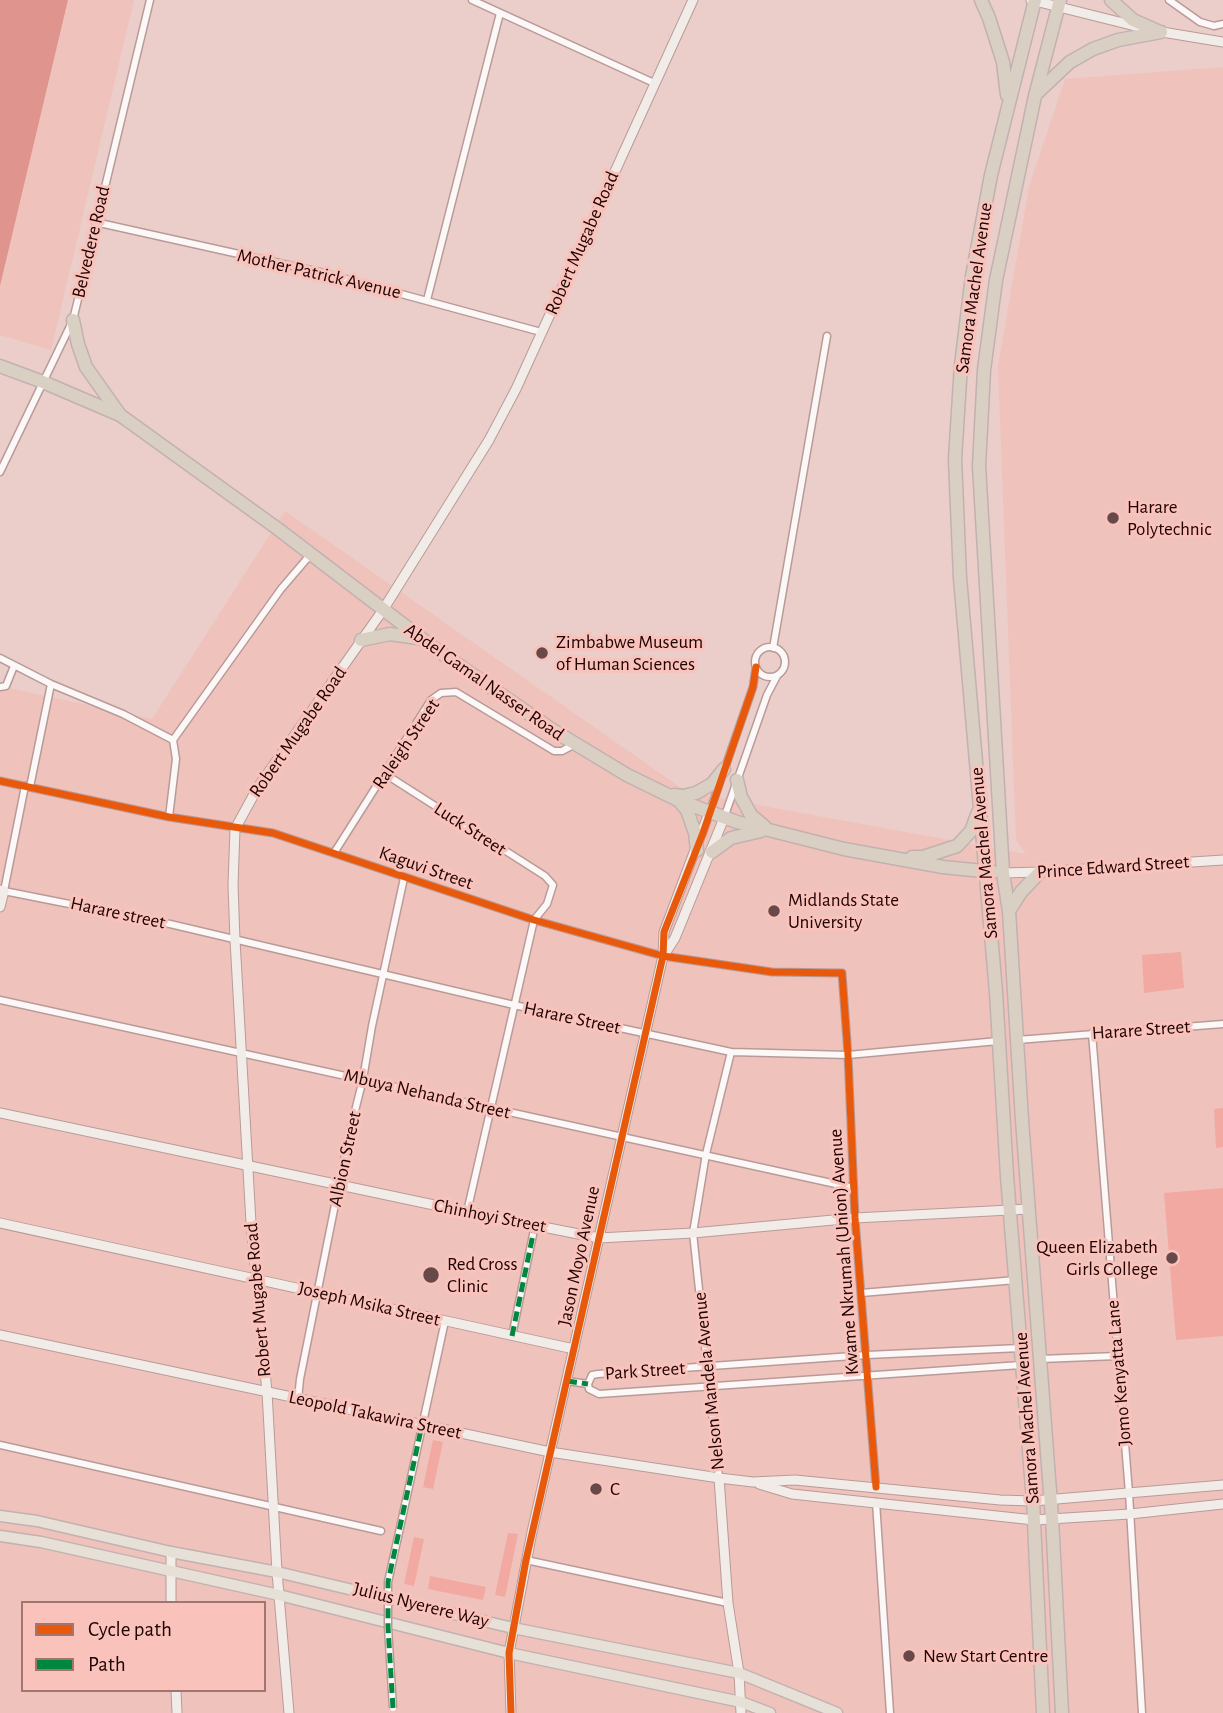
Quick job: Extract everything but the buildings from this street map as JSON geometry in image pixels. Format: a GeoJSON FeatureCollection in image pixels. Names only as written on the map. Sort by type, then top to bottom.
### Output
{"type":"FeatureCollection","features":[{"type":"Feature","properties":{"kind":"highway"},"geometry":{"type":"LineString","coordinates":[[981,0],[1003,62],[1008,106]]}},
{"type":"Feature","properties":{"kind":"highway","name":"Samora Machel Avenue"},"geometry":{"type":"LineString","coordinates":[[1033,0],[991,175],[972,276],[961,365],[955,459],[959,566],[996,992],[1033,1501],[1043,1713]]}},
{"type":"Feature","properties":{"kind":"highway"},"geometry":{"type":"LineString","coordinates":[[1111,0],[1133,20],[1161,32]]}},
{"type":"Feature","properties":{"kind":"highway","name":"Samora Machel Avenue"},"geometry":{"type":"LineString","coordinates":[[1059,4],[1035,96],[996,279],[984,370],[979,466],[1003,873],[1009,911],[1051,1500],[1062,1713]]}},
{"type":"Feature","properties":{"kind":"highway"},"geometry":{"type":"LineString","coordinates":[[1035,96],[1070,62],[1093,49],[1118,40],[1161,32]]}},
{"type":"Feature","properties":{"kind":"highway"},"geometry":{"type":"LineString","coordinates":[[73,320],[86,367],[120,415]]}},
{"type":"Feature","properties":{"kind":"highway","name":"Abdel Gamal Nasser Road"},"geometry":{"type":"LineString","coordinates":[[0,359],[18,372]]}},
{"type":"Feature","properties":{"kind":"highway","name":"Abdel Gamal Nasser Road"},"geometry":{"type":"LineString","coordinates":[[0,366],[120,415],[311,554],[421,639],[575,744],[627,775],[680,801],[724,818],[844,849],[943,867],[1003,873]]}},
{"type":"Feature","properties":{"kind":"highway"},"geometry":{"type":"LineString","coordinates":[[361,640],[390,634],[421,639]]}},
{"type":"Feature","properties":{"kind":"highway"},"geometry":{"type":"LineString","coordinates":[[666,794],[682,796],[696,793],[712,784],[724,769]]}},
{"type":"Feature","properties":{"kind":"highway"},"geometry":{"type":"LineString","coordinates":[[737,780],[741,797],[751,816],[768,829]]}},
{"type":"Feature","properties":{"kind":"highway"},"geometry":{"type":"LineString","coordinates":[[680,801],[687,810],[695,832],[697,850]]}},
{"type":"Feature","properties":{"kind":"highway"},"geometry":{"type":"LineString","coordinates":[[893,858],[923,856],[957,846],[971,831],[979,808]]}},
{"type":"Feature","properties":{"kind":"highway"},"geometry":{"type":"LineString","coordinates":[[712,852],[731,838],[768,829]]}},
{"type":"Feature","properties":{"kind":"highway"},"geometry":{"type":"LineString","coordinates":[[1009,911],[1021,892],[1040,872]]}},
{"type":"Feature","properties":{"kind":"main road","name":"Julius Nyerere Way"},"geometry":{"type":"LineString","coordinates":[[0,1516],[37,1521],[171,1552],[277,1572],[513,1628],[740,1673],[837,1713]]}},
{"type":"Feature","properties":{"kind":"main road","name":"Julius Nyerere Way"},"geometry":{"type":"LineString","coordinates":[[0,1536],[41,1542],[279,1595],[509,1653],[770,1713]]}},
{"type":"Feature","properties":{"kind":"street","name":"Belvedere Road"},"geometry":{"type":"LineString","coordinates":[[0,472],[73,320],[150,0]]}},
{"type":"Feature","properties":{"kind":"street"},"geometry":{"type":"LineString","coordinates":[[472,0],[654,83]]}},
{"type":"Feature","properties":{"kind":"street","name":"Robert Mugabe Road"},"geometry":{"type":"LineString","coordinates":[[289,1713],[248,1164],[235,940],[235,829],[258,788],[383,610],[489,440],[516,389],[693,0]]}},
{"type":"Feature","properties":{"kind":"street"},"geometry":{"type":"LineString","coordinates":[[1033,0],[1059,4],[1161,32],[1223,42]]}},
{"type":"Feature","properties":{"kind":"street"},"geometry":{"type":"LineString","coordinates":[[1169,0],[1199,22],[1214,26],[1223,24]]}},
{"type":"Feature","properties":{"kind":"street"},"geometry":{"type":"LineString","coordinates":[[427,300],[500,13]]}},
{"type":"Feature","properties":{"kind":"street","name":"Mother Patrick Avenue"},"geometry":{"type":"LineString","coordinates":[[95,222],[324,273],[541,332]]}},
{"type":"Feature","properties":{"kind":"street"},"geometry":{"type":"LineString","coordinates":[[773,648],[827,336]]}},
{"type":"Feature","properties":{"kind":"street"},"geometry":{"type":"LineString","coordinates":[[169,817],[176,759],[173,740],[281,589],[311,554]]}},
{"type":"Feature","properties":{"kind":"street"},"geometry":{"type":"LineString","coordinates":[[709,813],[753,687],[755,661],[760,651],[773,648],[780,652],[785,661],[783,668],[766,695],[724,818]]}},
{"type":"Feature","properties":{"kind":"street"},"geometry":{"type":"LineString","coordinates":[[0,658],[173,740]]}},
{"type":"Feature","properties":{"kind":"street"},"geometry":{"type":"LineString","coordinates":[[0,687],[6,686],[14,666]]}},
{"type":"Feature","properties":{"kind":"street"},"geometry":{"type":"LineString","coordinates":[[756,667],[763,675],[777,676]]}},
{"type":"Feature","properties":{"kind":"street"},"geometry":{"type":"LineString","coordinates":[[0,907],[51,684]]}},
{"type":"Feature","properties":{"kind":"street","name":"Raleigh Street"},"geometry":{"type":"LineString","coordinates":[[334,853],[431,700],[441,693],[449,691],[474,702],[554,751],[562,751],[575,744]]}},
{"type":"Feature","properties":{"kind":"street","name":"Luck Street"},"geometry":{"type":"LineString","coordinates":[[385,774],[545,876],[553,886],[547,904],[534,920]]}},
{"type":"Feature","properties":{"kind":"street","name":"Kaguvi Street"},"geometry":{"type":"LineString","coordinates":[[0,780],[169,817],[272,833],[534,920],[663,956],[772,972],[842,973]]}},
{"type":"Feature","properties":{"kind":"street","name":"Jason Moyo Avenue"},"geometry":{"type":"LineString","coordinates":[[511,1713],[509,1653],[526,1560],[663,956],[664,933],[709,813]]}},
{"type":"Feature","properties":{"kind":"street","name":"Jason Moyo Avenue"},"geometry":{"type":"LineString","coordinates":[[663,956],[675,938],[724,818]]}},
{"type":"Feature","properties":{"kind":"street","name":"Prince Edward Street"},"geometry":{"type":"LineString","coordinates":[[1003,873],[1223,860]]}},
{"type":"Feature","properties":{"kind":"street","name":"Albion Street"},"geometry":{"type":"LineString","coordinates":[[298,1399],[339,1185],[404,878]]}},
{"type":"Feature","properties":{"kind":"street","name":"Harare street"},"geometry":{"type":"LineString","coordinates":[[2,891],[99,908],[235,940]]}},
{"type":"Feature","properties":{"kind":"street"},"geometry":{"type":"LineString","coordinates":[[467,1212],[534,920]]}},
{"type":"Feature","properties":{"kind":"street","name":"Harare Street"},"geometry":{"type":"LineString","coordinates":[[235,940],[731,1052],[848,1055],[998,1041]]}},
{"type":"Feature","properties":{"kind":"street","name":"Kwame Nkrumah (Union) Avenue"},"geometry":{"type":"LineString","coordinates":[[842,973],[855,1218],[876,1487]]}},
{"type":"Feature","properties":{"kind":"street","name":"Mbuya Nehanda Street"},"geometry":{"type":"LineString","coordinates":[[0,1000],[854,1188]]}},
{"type":"Feature","properties":{"kind":"street","name":"Harare Street"},"geometry":{"type":"LineString","coordinates":[[1017,1040],[1223,1024]]}},
{"type":"Feature","properties":{"kind":"street","name":"Jomo Kenyatta Lane"},"geometry":{"type":"LineString","coordinates":[[1092,1033],[1129,1493],[1142,1713]]}},
{"type":"Feature","properties":{"kind":"street","name":"Nelson Mandela Avenue"},"geometry":{"type":"LineString","coordinates":[[731,1052],[706,1154],[693,1233],[710,1385],[729,1603],[740,1673],[741,1707]]}},
{"type":"Feature","properties":{"kind":"street","name":"Chinhoyi Street"},"geometry":{"type":"LineString","coordinates":[[0,1113],[599,1238],[693,1233],[855,1218],[1029,1209]]}},
{"type":"Feature","properties":{"kind":"street","name":"Joseph Msika Street"},"geometry":{"type":"LineString","coordinates":[[0,1223],[574,1349]]}},
{"type":"Feature","properties":{"kind":"street"},"geometry":{"type":"LineString","coordinates":[[512,1336],[535,1225]]}},
{"type":"Feature","properties":{"kind":"street"},"geometry":{"type":"LineString","coordinates":[[861,1293],[1016,1280]]}},
{"type":"Feature","properties":{"kind":"street"},"geometry":{"type":"LineString","coordinates":[[393,1710],[388,1582],[445,1321]]}},
{"type":"Feature","properties":{"kind":"street","name":"Leopold Takawira Street"},"geometry":{"type":"LineString","coordinates":[[0,1335],[550,1452],[719,1478],[753,1482],[795,1480],[1033,1501],[1223,1485]]}},
{"type":"Feature","properties":{"kind":"street","name":"Park Street"},"geometry":{"type":"LineString","coordinates":[[1022,1348],[867,1355],[598,1374],[592,1375],[588,1384],[589,1389],[599,1394],[1023,1365]]}},
{"type":"Feature","properties":{"kind":"street"},"geometry":{"type":"LineString","coordinates":[[1040,1359],[1118,1356]]}},
{"type":"Feature","properties":{"kind":"street"},"geometry":{"type":"LineString","coordinates":[[567,1381],[588,1384]]}},
{"type":"Feature","properties":{"kind":"street"},"geometry":{"type":"LineString","coordinates":[[0,1445],[381,1531]]}},
{"type":"Feature","properties":{"kind":"street","name":"Leopold Takawira Street"},"geometry":{"type":"LineString","coordinates":[[753,1482],[792,1494],[1034,1520],[1130,1514],[1223,1504]]}},
{"type":"Feature","properties":{"kind":"street"},"geometry":{"type":"LineString","coordinates":[[876,1502],[890,1713]]}},
{"type":"Feature","properties":{"kind":"street"},"geometry":{"type":"LineString","coordinates":[[171,1552],[171,1601]]}},
{"type":"Feature","properties":{"kind":"street"},"geometry":{"type":"LineString","coordinates":[[526,1560],[729,1603]]}},
{"type":"Feature","properties":{"kind":"street"},"geometry":{"type":"LineString","coordinates":[[176,1692],[177,1713]]}},
{"type":"Feature","properties":{"kind":"shaded area"},"geometry":{"type":"Polygon","coordinates":[[[0,0],[68,0],[0,286],[0,0]]]}},
{"type":"Feature","properties":{"kind":"shaded area"},"geometry":{"type":"Polygon","coordinates":[[[68,0],[134,0],[51,350],[0,335],[0,286],[68,0]]]}},
{"type":"Feature","properties":{"kind":"shaded area"},"geometry":{"type":"Polygon","coordinates":[[[1223,67],[1223,1713],[0,1713],[0,686],[152,719],[285,511],[687,792],[1026,854],[1016,840],[998,367],[1029,187],[1065,79],[1223,67]]]}},
{"type":"Feature","properties":{"kind":"shaded area"},"geometry":{"type":"Polygon","coordinates":[[[1181,952],[1184,988],[1144,993],[1142,955],[1181,952]]]}},
{"type":"Feature","properties":{"kind":"shaded area"},"geometry":{"type":"Polygon","coordinates":[[[1223,1108],[1223,1147],[1216,1148],[1214,1109],[1223,1108]]]}},
{"type":"Feature","properties":{"kind":"shaded area"},"geometry":{"type":"Polygon","coordinates":[[[1223,1188],[1223,1336],[1176,1340],[1164,1193],[1223,1188]]]}},
{"type":"Feature","properties":{"kind":"shaded area"},"geometry":{"type":"Polygon","coordinates":[[[433,1440],[443,1442],[433,1489],[423,1487],[433,1440]]]}},
{"type":"Feature","properties":{"kind":"shaded area"},"geometry":{"type":"Polygon","coordinates":[[[508,1533],[518,1534],[505,1597],[495,1595],[508,1533]]]}},
{"type":"Feature","properties":{"kind":"shaded area"},"geometry":{"type":"Polygon","coordinates":[[[414,1537],[424,1539],[414,1586],[404,1584],[414,1537]]]}},
{"type":"Feature","properties":{"kind":"shaded area"},"geometry":{"type":"Polygon","coordinates":[[[430,1576],[486,1587],[483,1600],[428,1589],[430,1576]]]}},
{"type":"Feature","properties":{"kind":"marked path"},"geometry":{"type":"LineString","coordinates":[[512,1336],[535,1225]]}},
{"type":"Feature","properties":{"kind":"marked path"},"geometry":{"type":"LineString","coordinates":[[567,1381],[588,1384]]}},
{"type":"Feature","properties":{"kind":"marked path"},"geometry":{"type":"LineString","coordinates":[[393,1708],[388,1582],[422,1425]]}},
{"type":"Feature","properties":{"kind":"cycle path"},"geometry":{"type":"LineString","coordinates":[[511,1713],[509,1653],[526,1560],[663,956],[664,932],[703,833],[753,687],[756,667]]}},
{"type":"Feature","properties":{"kind":"cycle path"},"geometry":{"type":"LineString","coordinates":[[0,781],[169,817],[273,833],[534,920],[663,956],[772,972],[842,973],[855,1218],[876,1487]]}},
{"type":"Feature","properties":{"kind":"place","name":"Harare Polytechnic"},"geometry":{"type":"Point","coordinates":[1113,518]}},
{"type":"Feature","properties":{"kind":"place","name":"Zimbabwe Museum of Human Sciences"},"geometry":{"type":"Point","coordinates":[542,653]}},
{"type":"Feature","properties":{"kind":"place","name":"Midlands State University"},"geometry":{"type":"Point","coordinates":[774,911]}},
{"type":"Feature","properties":{"kind":"place","name":"Queen Elizabeth Girls College"},"geometry":{"type":"Point","coordinates":[1172,1258]}},
{"type":"Feature","properties":{"kind":"place","name":"Red Cross Clinic"},"geometry":{"type":"Point","coordinates":[431,1275]}},
{"type":"Feature","properties":{"kind":"place","name":"C"},"geometry":{"type":"Point","coordinates":[596,1489]}},
{"type":"Feature","properties":{"kind":"place","name":"New Start Centre"},"geometry":{"type":"Point","coordinates":[909,1656]}}]}
